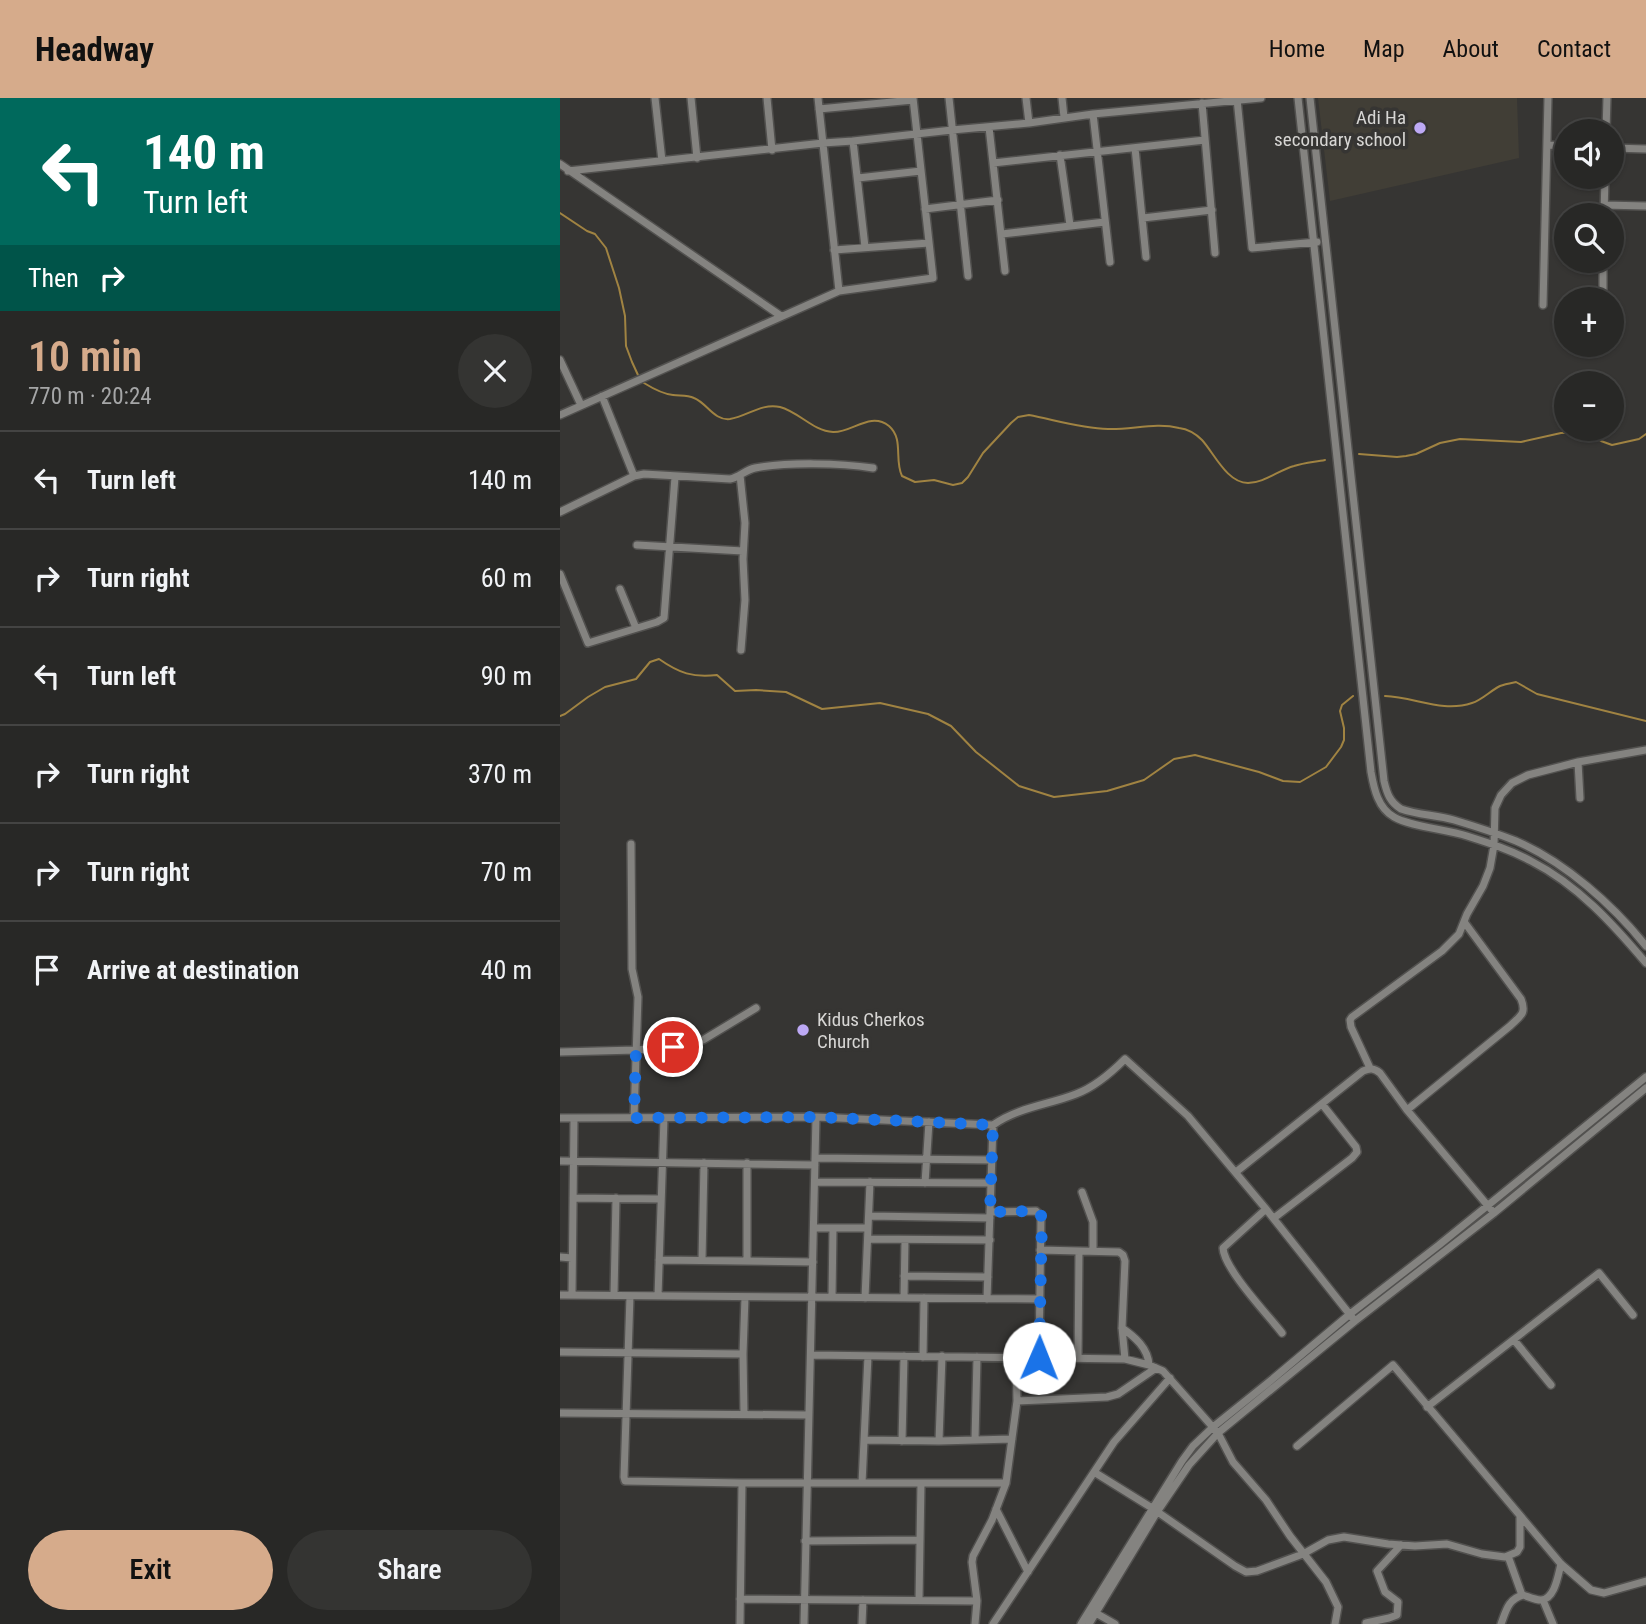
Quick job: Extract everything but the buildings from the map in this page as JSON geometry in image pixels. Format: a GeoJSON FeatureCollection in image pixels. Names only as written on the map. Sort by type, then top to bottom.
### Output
{"type":"FeatureCollection","features":[{"type":"Feature","properties":{"kind":"street"},"geometry":{"type":"LineString","coordinates":[[655,98],[662,161]]}},
{"type":"Feature","properties":{"kind":"street"},"geometry":{"type":"LineString","coordinates":[[691,98],[697,158]]}},
{"type":"Feature","properties":{"kind":"street"},"geometry":{"type":"LineString","coordinates":[[767,98],[772,150]]}},
{"type":"Feature","properties":{"kind":"street"},"geometry":{"type":"LineString","coordinates":[[818,98],[839,291]]}},
{"type":"Feature","properties":{"kind":"street"},"geometry":{"type":"LineString","coordinates":[[949,98],[968,276]]}},
{"type":"Feature","properties":{"kind":"street"},"geometry":{"type":"LineString","coordinates":[[1026,98],[1029,123]]}},
{"type":"Feature","properties":{"kind":"street"},"geometry":{"type":"LineString","coordinates":[[1062,98],[1064,117]]}},
{"type":"Feature","properties":{"kind":"street"},"geometry":{"type":"LineString","coordinates":[[568,172],[1029,123],[1162,102],[1202,103],[1261,98]]}},
{"type":"Feature","properties":{"kind":"street"},"geometry":{"type":"LineString","coordinates":[[1298,98],[1371,772],[1380,804],[1387,812],[1406,822],[1454,831],[1532,861],[1558,877],[1596,907],[1646,963]]}},
{"type":"Feature","properties":{"kind":"street"},"geometry":{"type":"LineString","coordinates":[[1310,98],[1355,524],[1387,794],[1394,805],[1401,809],[1452,819],[1526,847],[1576,878],[1608,904],[1646,946]]}},
{"type":"Feature","properties":{"kind":"street"},"geometry":{"type":"LineString","coordinates":[[1543,305],[1548,98]]}},
{"type":"Feature","properties":{"kind":"street"},"geometry":{"type":"LineString","coordinates":[[1606,98],[1606,119]]}},
{"type":"Feature","properties":{"kind":"street"},"geometry":{"type":"LineString","coordinates":[[560,415],[839,291],[933,278],[913,99],[851,102],[819,109]]}},
{"type":"Feature","properties":{"kind":"street"},"geometry":{"type":"LineString","coordinates":[[1237,99],[1252,248],[1326,242]]}},
{"type":"Feature","properties":{"kind":"street"},"geometry":{"type":"LineString","coordinates":[[1202,103],[1215,253]]}},
{"type":"Feature","properties":{"kind":"street"},"geometry":{"type":"LineString","coordinates":[[1093,114],[1110,262]]}},
{"type":"Feature","properties":{"kind":"street"},"geometry":{"type":"LineString","coordinates":[[989,127],[1005,271]]}},
{"type":"Feature","properties":{"kind":"street"},"geometry":{"type":"LineString","coordinates":[[993,163],[1205,140]]}},
{"type":"Feature","properties":{"kind":"street"},"geometry":{"type":"LineString","coordinates":[[853,141],[865,247]]}},
{"type":"Feature","properties":{"kind":"street"},"geometry":{"type":"LineString","coordinates":[[1546,145],[1554,145]]}},
{"type":"Feature","properties":{"kind":"street"},"geometry":{"type":"LineString","coordinates":[[1135,148],[1146,257]]}},
{"type":"Feature","properties":{"kind":"street"},"geometry":{"type":"LineString","coordinates":[[1624,148],[1646,149]]}},
{"type":"Feature","properties":{"kind":"street"},"geometry":{"type":"LineString","coordinates":[[1060,155],[1070,225]]}},
{"type":"Feature","properties":{"kind":"street"},"geometry":{"type":"LineString","coordinates":[[560,164],[781,316]]}},
{"type":"Feature","properties":{"kind":"street"},"geometry":{"type":"LineString","coordinates":[[858,178],[921,171]]}},
{"type":"Feature","properties":{"kind":"street"},"geometry":{"type":"LineString","coordinates":[[925,209],[998,200]]}},
{"type":"Feature","properties":{"kind":"street"},"geometry":{"type":"LineString","coordinates":[[1624,205],[1646,206]]}},
{"type":"Feature","properties":{"kind":"street"},"geometry":{"type":"LineString","coordinates":[[1143,218],[1212,210]]}},
{"type":"Feature","properties":{"kind":"street"},"geometry":{"type":"LineString","coordinates":[[1002,234],[1105,222]]}},
{"type":"Feature","properties":{"kind":"street"},"geometry":{"type":"LineString","coordinates":[[834,250],[929,243]]}},
{"type":"Feature","properties":{"kind":"street"},"geometry":{"type":"LineString","coordinates":[[560,360],[581,405]]}},
{"type":"Feature","properties":{"kind":"street"},"geometry":{"type":"LineString","coordinates":[[1328,377],[1339,375]]}},
{"type":"Feature","properties":{"kind":"street"},"geometry":{"type":"LineString","coordinates":[[602,396],[634,476]]}},
{"type":"Feature","properties":{"kind":"street"},"geometry":{"type":"LineString","coordinates":[[560,512],[634,476],[644,474],[730,479],[758,467],[852,465],[873,468]]}},
{"type":"Feature","properties":{"kind":"street"},"geometry":{"type":"LineString","coordinates":[[740,475],[745,523],[743,571],[746,600],[741,650]]}},
{"type":"Feature","properties":{"kind":"street"},"geometry":{"type":"LineString","coordinates":[[560,574],[588,643],[664,618],[675,477]]}},
{"type":"Feature","properties":{"kind":"street"},"geometry":{"type":"LineString","coordinates":[[1345,527],[1355,524]]}},
{"type":"Feature","properties":{"kind":"street"},"geometry":{"type":"LineString","coordinates":[[637,545],[743,551]]}},
{"type":"Feature","properties":{"kind":"street"},"geometry":{"type":"LineString","coordinates":[[620,589],[636,628]]}},
{"type":"Feature","properties":{"kind":"street"},"geometry":{"type":"LineString","coordinates":[[1370,1068],[1350,1020],[1442,951],[1459,934],[1490,868],[1496,808],[1501,795],[1511,782],[1578,762],[1646,750]]}},
{"type":"Feature","properties":{"kind":"street"},"geometry":{"type":"LineString","coordinates":[[1578,762],[1580,798]]}},
{"type":"Feature","properties":{"kind":"street"},"geometry":{"type":"LineString","coordinates":[[631,844],[632,969],[638,997],[634,1118]]}},
{"type":"Feature","properties":{"kind":"street"},"geometry":{"type":"LineString","coordinates":[[1407,1110],[1523,1013],[1521,999],[1465,923]]}},
{"type":"Feature","properties":{"kind":"street"},"geometry":{"type":"LineString","coordinates":[[560,1052],[682,1046],[703,1040],[756,1008]]}},
{"type":"Feature","properties":{"kind":"street"},"geometry":{"type":"LineString","coordinates":[[560,1118],[816,1117],[993,1125],[1033,1106],[1077,1094],[1108,1076],[1125,1059],[1188,1115],[1355,1321]]}},
{"type":"Feature","properties":{"kind":"street"},"geometry":{"type":"LineString","coordinates":[[1236,1172],[1363,1070],[1370,1068],[1380,1073],[1407,1110],[1494,1213]]}},
{"type":"Feature","properties":{"kind":"street"},"geometry":{"type":"LineString","coordinates":[[1081,1624],[1093,1611],[1186,1463],[1215,1430],[1307,1355],[1350,1314],[1494,1213],[1646,1077]]}},
{"type":"Feature","properties":{"kind":"street"},"geometry":{"type":"LineString","coordinates":[[1307,1355],[1355,1321],[1487,1205],[1646,1088]]}},
{"type":"Feature","properties":{"kind":"street"},"geometry":{"type":"LineString","coordinates":[[1622,1096],[1627,1103]]}},
{"type":"Feature","properties":{"kind":"street"},"geometry":{"type":"LineString","coordinates":[[1274,1219],[1357,1152],[1356,1147],[1322,1104]]}},
{"type":"Feature","properties":{"kind":"street"},"geometry":{"type":"LineString","coordinates":[[804,1624],[816,1117]]}},
{"type":"Feature","properties":{"kind":"street"},"geometry":{"type":"LineString","coordinates":[[572,1295],[574,1118]]}},
{"type":"Feature","properties":{"kind":"street"},"geometry":{"type":"LineString","coordinates":[[657,1296],[663,1118]]}},
{"type":"Feature","properties":{"kind":"street"},"geometry":{"type":"LineString","coordinates":[[925,1183],[929,1122]]}},
{"type":"Feature","properties":{"kind":"street"},"geometry":{"type":"LineString","coordinates":[[987,1299],[993,1125]]}},
{"type":"Feature","properties":{"kind":"street"},"geometry":{"type":"LineString","coordinates":[[560,1161],[747,1163],[992,1160]]}},
{"type":"Feature","properties":{"kind":"street"},"geometry":{"type":"LineString","coordinates":[[702,1260],[704,1163]]}},
{"type":"Feature","properties":{"kind":"street"},"geometry":{"type":"LineString","coordinates":[[747,1163],[747,1261]]}},
{"type":"Feature","properties":{"kind":"street"},"geometry":{"type":"LineString","coordinates":[[815,1182],[992,1183]]}},
{"type":"Feature","properties":{"kind":"street"},"geometry":{"type":"LineString","coordinates":[[865,1298],[870,1182]]}},
{"type":"Feature","properties":{"kind":"street"},"geometry":{"type":"LineString","coordinates":[[1082,1192],[1093,1222],[1093,1251]]}},
{"type":"Feature","properties":{"kind":"street"},"geometry":{"type":"LineString","coordinates":[[573,1198],[660,1199]]}},
{"type":"Feature","properties":{"kind":"street"},"geometry":{"type":"LineString","coordinates":[[614,1296],[616,1198]]}},
{"type":"Feature","properties":{"kind":"street"},"geometry":{"type":"LineString","coordinates":[[1266,1209],[1223,1248],[1223,1253],[1233,1272],[1282,1333]]}},
{"type":"Feature","properties":{"kind":"street"},"geometry":{"type":"LineString","coordinates":[[869,1216],[1040,1213],[1039,1358]]}},
{"type":"Feature","properties":{"kind":"street"},"geometry":{"type":"LineString","coordinates":[[814,1228],[868,1228]]}},
{"type":"Feature","properties":{"kind":"street"},"geometry":{"type":"LineString","coordinates":[[832,1297],[833,1228]]}},
{"type":"Feature","properties":{"kind":"street"},"geometry":{"type":"LineString","coordinates":[[868,1239],[989,1240]]}},
{"type":"Feature","properties":{"kind":"street"},"geometry":{"type":"LineString","coordinates":[[904,1298],[905,1240]]}},
{"type":"Feature","properties":{"kind":"street"},"geometry":{"type":"LineString","coordinates":[[1040,1250],[1119,1252],[1124,1258],[1122,1328],[1125,1359]]}},
{"type":"Feature","properties":{"kind":"street"},"geometry":{"type":"LineString","coordinates":[[1078,1358],[1079,1251]]}},
{"type":"Feature","properties":{"kind":"street"},"geometry":{"type":"LineString","coordinates":[[560,1257],[572,1258]]}},
{"type":"Feature","properties":{"kind":"street"},"geometry":{"type":"LineString","coordinates":[[659,1259],[813,1262]]}},
{"type":"Feature","properties":{"kind":"street"},"geometry":{"type":"LineString","coordinates":[[1427,1407],[1599,1273],[1633,1315]]}},
{"type":"Feature","properties":{"kind":"street"},"geometry":{"type":"LineString","coordinates":[[904,1276],[988,1277]]}},
{"type":"Feature","properties":{"kind":"street"},"geometry":{"type":"LineString","coordinates":[[560,1295],[1040,1299]]}},
{"type":"Feature","properties":{"kind":"street"},"geometry":{"type":"LineString","coordinates":[[630,1296],[625,1480],[1006,1483]]}},
{"type":"Feature","properties":{"kind":"street"},"geometry":{"type":"LineString","coordinates":[[744,1414],[745,1297]]}},
{"type":"Feature","properties":{"kind":"street"},"geometry":{"type":"LineString","coordinates":[[923,1357],[924,1298]]}},
{"type":"Feature","properties":{"kind":"street"},"geometry":{"type":"LineString","coordinates":[[1122,1328],[1139,1342],[1153,1366]]}},
{"type":"Feature","properties":{"kind":"street"},"geometry":{"type":"LineString","coordinates":[[1514,1340],[1551,1385]]}},
{"type":"Feature","properties":{"kind":"street"},"geometry":{"type":"LineString","coordinates":[[560,1352],[743,1354]]}},
{"type":"Feature","properties":{"kind":"street"},"geometry":{"type":"LineString","coordinates":[[811,1355],[1125,1359],[1163,1371],[1215,1430],[1233,1462],[1266,1500],[1332,1591],[1338,1607],[1335,1624]]}},
{"type":"Feature","properties":{"kind":"street"},"geometry":{"type":"LineString","coordinates":[[863,1483],[868,1356]]}},
{"type":"Feature","properties":{"kind":"street"},"geometry":{"type":"LineString","coordinates":[[902,1441],[904,1356]]}},
{"type":"Feature","properties":{"kind":"street"},"geometry":{"type":"LineString","coordinates":[[939,1441],[942,1356]]}},
{"type":"Feature","properties":{"kind":"street"},"geometry":{"type":"LineString","coordinates":[[975,1440],[977,1357]]}},
{"type":"Feature","properties":{"kind":"street"},"geometry":{"type":"LineString","coordinates":[[975,1624],[977,1601],[972,1562],[1006,1483],[1017,1401],[1016,1358]]}},
{"type":"Feature","properties":{"kind":"street"},"geometry":{"type":"LineString","coordinates":[[1297,1446],[1393,1365],[1561,1564],[1591,1590],[1604,1593],[1646,1581]]}},
{"type":"Feature","properties":{"kind":"street"},"geometry":{"type":"LineString","coordinates":[[1017,1401],[1107,1398],[1118,1394],[1153,1366]]}},
{"type":"Feature","properties":{"kind":"street"},"geometry":{"type":"LineString","coordinates":[[993,1624],[1114,1442],[1170,1378]]}},
{"type":"Feature","properties":{"kind":"street"},"geometry":{"type":"LineString","coordinates":[[560,1413],[809,1415]]}},
{"type":"Feature","properties":{"kind":"street"},"geometry":{"type":"LineString","coordinates":[[864,1440],[1012,1439]]}},
{"type":"Feature","properties":{"kind":"street"},"geometry":{"type":"LineString","coordinates":[[1094,1472],[1246,1572],[1256,1572],[1303,1554],[1328,1540],[1344,1537],[1401,1545],[1447,1544],[1482,1554],[1508,1556],[1517,1552],[1520,1546],[1520,1516]]}},
{"type":"Feature","properties":{"kind":"street"},"geometry":{"type":"LineString","coordinates":[[740,1624],[742,1483]]}},
{"type":"Feature","properties":{"kind":"street"},"geometry":{"type":"LineString","coordinates":[[919,1600],[921,1483]]}},
{"type":"Feature","properties":{"kind":"street"},"geometry":{"type":"LineString","coordinates":[[996,1509],[1028,1572]]}},
{"type":"Feature","properties":{"kind":"street"},"geometry":{"type":"LineString","coordinates":[[805,1541],[919,1540]]}},
{"type":"Feature","properties":{"kind":"street"},"geometry":{"type":"LineString","coordinates":[[1366,1623],[1396,1615],[1398,1602],[1385,1592],[1377,1571],[1401,1545]]}},
{"type":"Feature","properties":{"kind":"street"},"geometry":{"type":"LineString","coordinates":[[1508,1556],[1522,1595]]}},
{"type":"Feature","properties":{"kind":"street"},"geometry":{"type":"LineString","coordinates":[[1501,1624],[1508,1605],[1514,1598],[1522,1595],[1543,1600],[1550,1596],[1561,1564]]}},
{"type":"Feature","properties":{"kind":"street"},"geometry":{"type":"LineString","coordinates":[[740,1599],[977,1601]]}},
{"type":"Feature","properties":{"kind":"street"},"geometry":{"type":"LineString","coordinates":[[862,1624],[863,1600]]}},
{"type":"Feature","properties":{"kind":"street"},"geometry":{"type":"LineString","coordinates":[[1543,1600],[1553,1624]]}},
{"type":"Feature","properties":{"kind":"street"},"geometry":{"type":"LineString","coordinates":[[1089,1624],[1093,1611]]}},
{"type":"Feature","properties":{"kind":"street"},"geometry":{"type":"LineString","coordinates":[[1093,1611],[1115,1624]]}},
{"type":"Feature","properties":{"kind":"shaded area","name":"Adi Ha secondary school"},"geometry":{"type":"Polygon","coordinates":[[[1318,98],[1517,98],[1519,158],[1330,201],[1318,98]]]}},
{"type":"Feature","properties":{"kind":"waterway"},"geometry":{"type":"LineString","coordinates":[[560,213],[595,234],[606,248],[625,316],[626,346],[638,375]]}},
{"type":"Feature","properties":{"kind":"waterway"},"geometry":{"type":"LineString","coordinates":[[644,383],[665,393],[694,398],[724,419],[773,406],[787,409],[826,431],[840,431],[868,422],[882,422],[894,431],[902,476],[915,482],[934,480],[953,485],[962,483],[983,453],[1011,423],[1018,417],[1029,415],[1098,428],[1170,426],[1185,429],[1202,440],[1227,473],[1240,482],[1260,481],[1294,466],[1325,460]]}},
{"type":"Feature","properties":{"kind":"waterway"},"geometry":{"type":"LineString","coordinates":[[1359,454],[1397,457],[1416,454],[1440,443],[1460,439],[1521,442],[1561,433],[1586,432],[1612,445],[1639,439],[1646,434]]}},
{"type":"Feature","properties":{"kind":"waterway"},"geometry":{"type":"LineString","coordinates":[[560,716],[605,687],[636,679],[650,662],[659,659],[686,673],[717,675],[735,691],[786,692],[822,709],[880,703],[928,714],[951,726],[976,752],[1019,786],[1054,797],[1107,791],[1144,780],[1174,759],[1195,755],[1283,781],[1300,782],[1326,767],[1341,747],[1344,728],[1340,711],[1342,705],[1353,696]]}},
{"type":"Feature","properties":{"kind":"waterway"},"geometry":{"type":"LineString","coordinates":[[1385,696],[1461,706],[1476,702],[1500,686],[1516,682],[1537,694],[1646,721]]}},
{"type":"Feature","properties":{"kind":"place","name":"Adi Ha secondary school"},"geometry":{"type":"Point","coordinates":[1420,128]}},
{"type":"Feature","properties":{"kind":"place","name":"Kidus Cherkos Church"},"geometry":{"type":"Point","coordinates":[803,1030]}},
{"type":"Feature","properties":{"kind":"route"},"geometry":{"type":"LineString","coordinates":[[673,1047],[636,1050],[634,1118],[816,1117],[993,1125],[990,1212],[1036,1211],[1042,1218],[1039,1358]]}}]}
